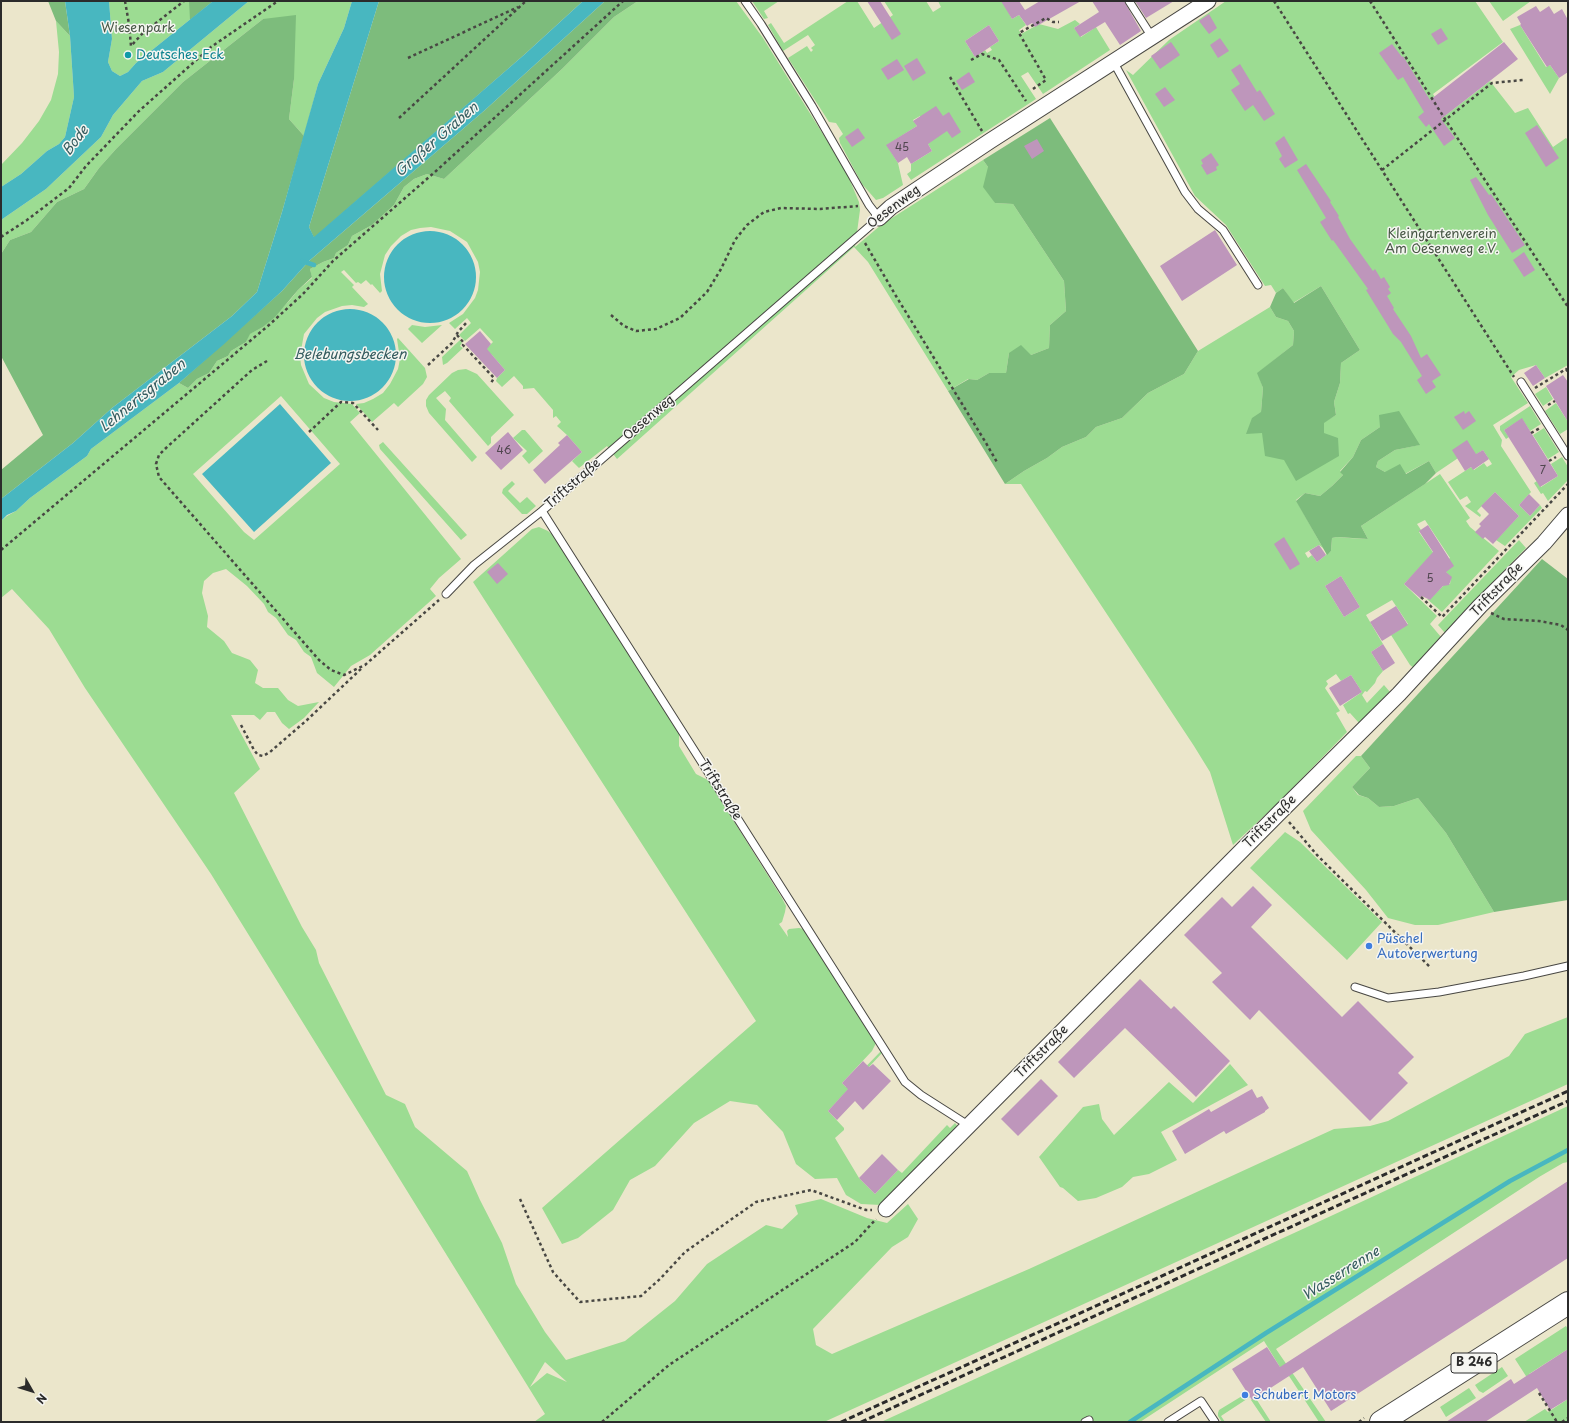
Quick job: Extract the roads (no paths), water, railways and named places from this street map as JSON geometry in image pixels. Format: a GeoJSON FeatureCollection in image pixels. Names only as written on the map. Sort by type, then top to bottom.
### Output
{"type":"FeatureCollection","features":[{"type":"Feature","properties":{"kind":"main road","name":"B 246"},"geometry":{"type":"LineString","coordinates":[[1381,1422],[1568,1303]]}},
{"type":"Feature","properties":{"kind":"street","name":"Oesenweg"},"geometry":{"type":"LineString","coordinates":[[879,218],[912,192],[1208,1]]}},
{"type":"Feature","properties":{"kind":"street","name":"Triftstraße"},"geometry":{"type":"LineString","coordinates":[[886,1209],[1399,694],[1480,606],[1544,542],[1568,515]]}},
{"type":"Feature","properties":{"kind":"lane"},"geometry":{"type":"LineString","coordinates":[[745,1],[812,106],[869,205],[879,218]]}},
{"type":"Feature","properties":{"kind":"lane"},"geometry":{"type":"LineString","coordinates":[[1129,1],[1152,37]]}},
{"type":"Feature","properties":{"kind":"lane"},"geometry":{"type":"LineString","coordinates":[[1113,61],[1185,192],[1198,209],[1224,230],[1258,286]]}},
{"type":"Feature","properties":{"kind":"lane","name":"Oesenweg"},"geometry":{"type":"LineString","coordinates":[[610,452],[879,218]]}},
{"type":"Feature","properties":{"kind":"lane"},"geometry":{"type":"LineString","coordinates":[[1521,382],[1568,456]]}},
{"type":"Feature","properties":{"kind":"lane","name":"Triftstraße"},"geometry":{"type":"LineString","coordinates":[[610,452],[542,511],[905,1082],[920,1095],[968,1125]]}},
{"type":"Feature","properties":{"kind":"lane"},"geometry":{"type":"LineString","coordinates":[[446,594],[474,565],[542,511]]}},
{"type":"Feature","properties":{"kind":"lane"},"geometry":{"type":"LineString","coordinates":[[1355,987],[1388,998],[1439,992],[1568,966]]}},
{"type":"Feature","properties":{"kind":"lane"},"geometry":{"type":"LineString","coordinates":[[1168,1422],[1202,1401],[1215,1422]]}},
{"type":"Feature","properties":{"kind":"water","name":"Bode"},"geometry":{"type":"Polygon","coordinates":[[[65,1],[109,1],[112,39],[108,62],[112,71],[120,76],[128,72],[136,63],[213,1],[249,1],[163,72],[142,81],[113,115],[101,137],[46,189],[1,220],[1,187],[21,174],[47,151],[59,144],[65,137],[74,97],[70,36],[65,1]]]}},
{"type":"Feature","properties":{"kind":"water"},"geometry":{"type":"Polygon","coordinates":[[[352,1],[379,1],[309,227],[314,237],[525,54],[583,1],[605,1],[485,110],[309,261],[282,291],[179,383],[91,449],[87,456],[1,521],[1,499],[73,443],[112,408],[232,316],[257,292],[282,212],[318,84],[344,28],[352,1]]]}},
{"type":"Feature","properties":{"kind":"water","name":"Belebungsbecken"},"geometry":{"type":"Polygon","coordinates":[[[430,231],[448,235],[462,245],[472,259],[476,277],[472,295],[462,309],[448,319],[430,323],[412,319],[398,309],[388,295],[384,277],[388,259],[398,245],[412,235],[430,231]]]}},
{"type":"Feature","properties":{"kind":"water","name":"Belebungsbecken"},"geometry":{"type":"Polygon","coordinates":[[[350,309],[368,313],[382,323],[392,337],[396,355],[392,373],[382,387],[368,397],[350,401],[332,397],[318,387],[308,373],[304,355],[308,337],[318,323],[332,313],[350,309]]]}},
{"type":"Feature","properties":{"kind":"water"},"geometry":{"type":"Polygon","coordinates":[[[280,404],[331,463],[254,532],[202,474],[280,404]]]}},
{"type":"Feature","properties":{"kind":"waterway"},"geometry":{"type":"LineString","coordinates":[[302,261],[314,265]]}},
{"type":"Feature","properties":{"kind":"waterway","name":"Wasserrenne"},"geometry":{"type":"LineString","coordinates":[[1130,1422],[1266,1333],[1510,1181],[1568,1150]]}},
{"type":"Feature","properties":{"kind":"railway"},"geometry":{"type":"LineString","coordinates":[[841,1422],[1568,1091]]}},
{"type":"Feature","properties":{"kind":"railway"},"geometry":{"type":"LineString","coordinates":[[861,1422],[1568,1101]]}},
{"type":"Feature","properties":{"kind":"place","name":"Deutsches Eck"},"geometry":{"type":"Point","coordinates":[128,55]}},
{"type":"Feature","properties":{"kind":"place","name":"Püschel Autoverwertung"},"geometry":{"type":"Point","coordinates":[1369,946]}},
{"type":"Feature","properties":{"kind":"place","name":"Schubert Motors"},"geometry":{"type":"Point","coordinates":[1245,1395]}},
{"type":"Feature","properties":{"kind":"park label","name":"Wiesenpark"},"geometry":{"type":"Point","coordinates":[138,28]}},
{"type":"Feature","properties":{"kind":"park label","name":"Kleingartenverein Am Oesenweg e.V."},"geometry":{"type":"Point","coordinates":[1442,242]}},
{"type":"Feature","properties":{"kind":"water label","name":"Großer Graben"},"geometry":{"type":"Point","coordinates":[437,140]}},
{"type":"Feature","properties":{"kind":"water label","name":"Lehnertsgraben"},"geometry":{"type":"Point","coordinates":[143,396]}}]}
